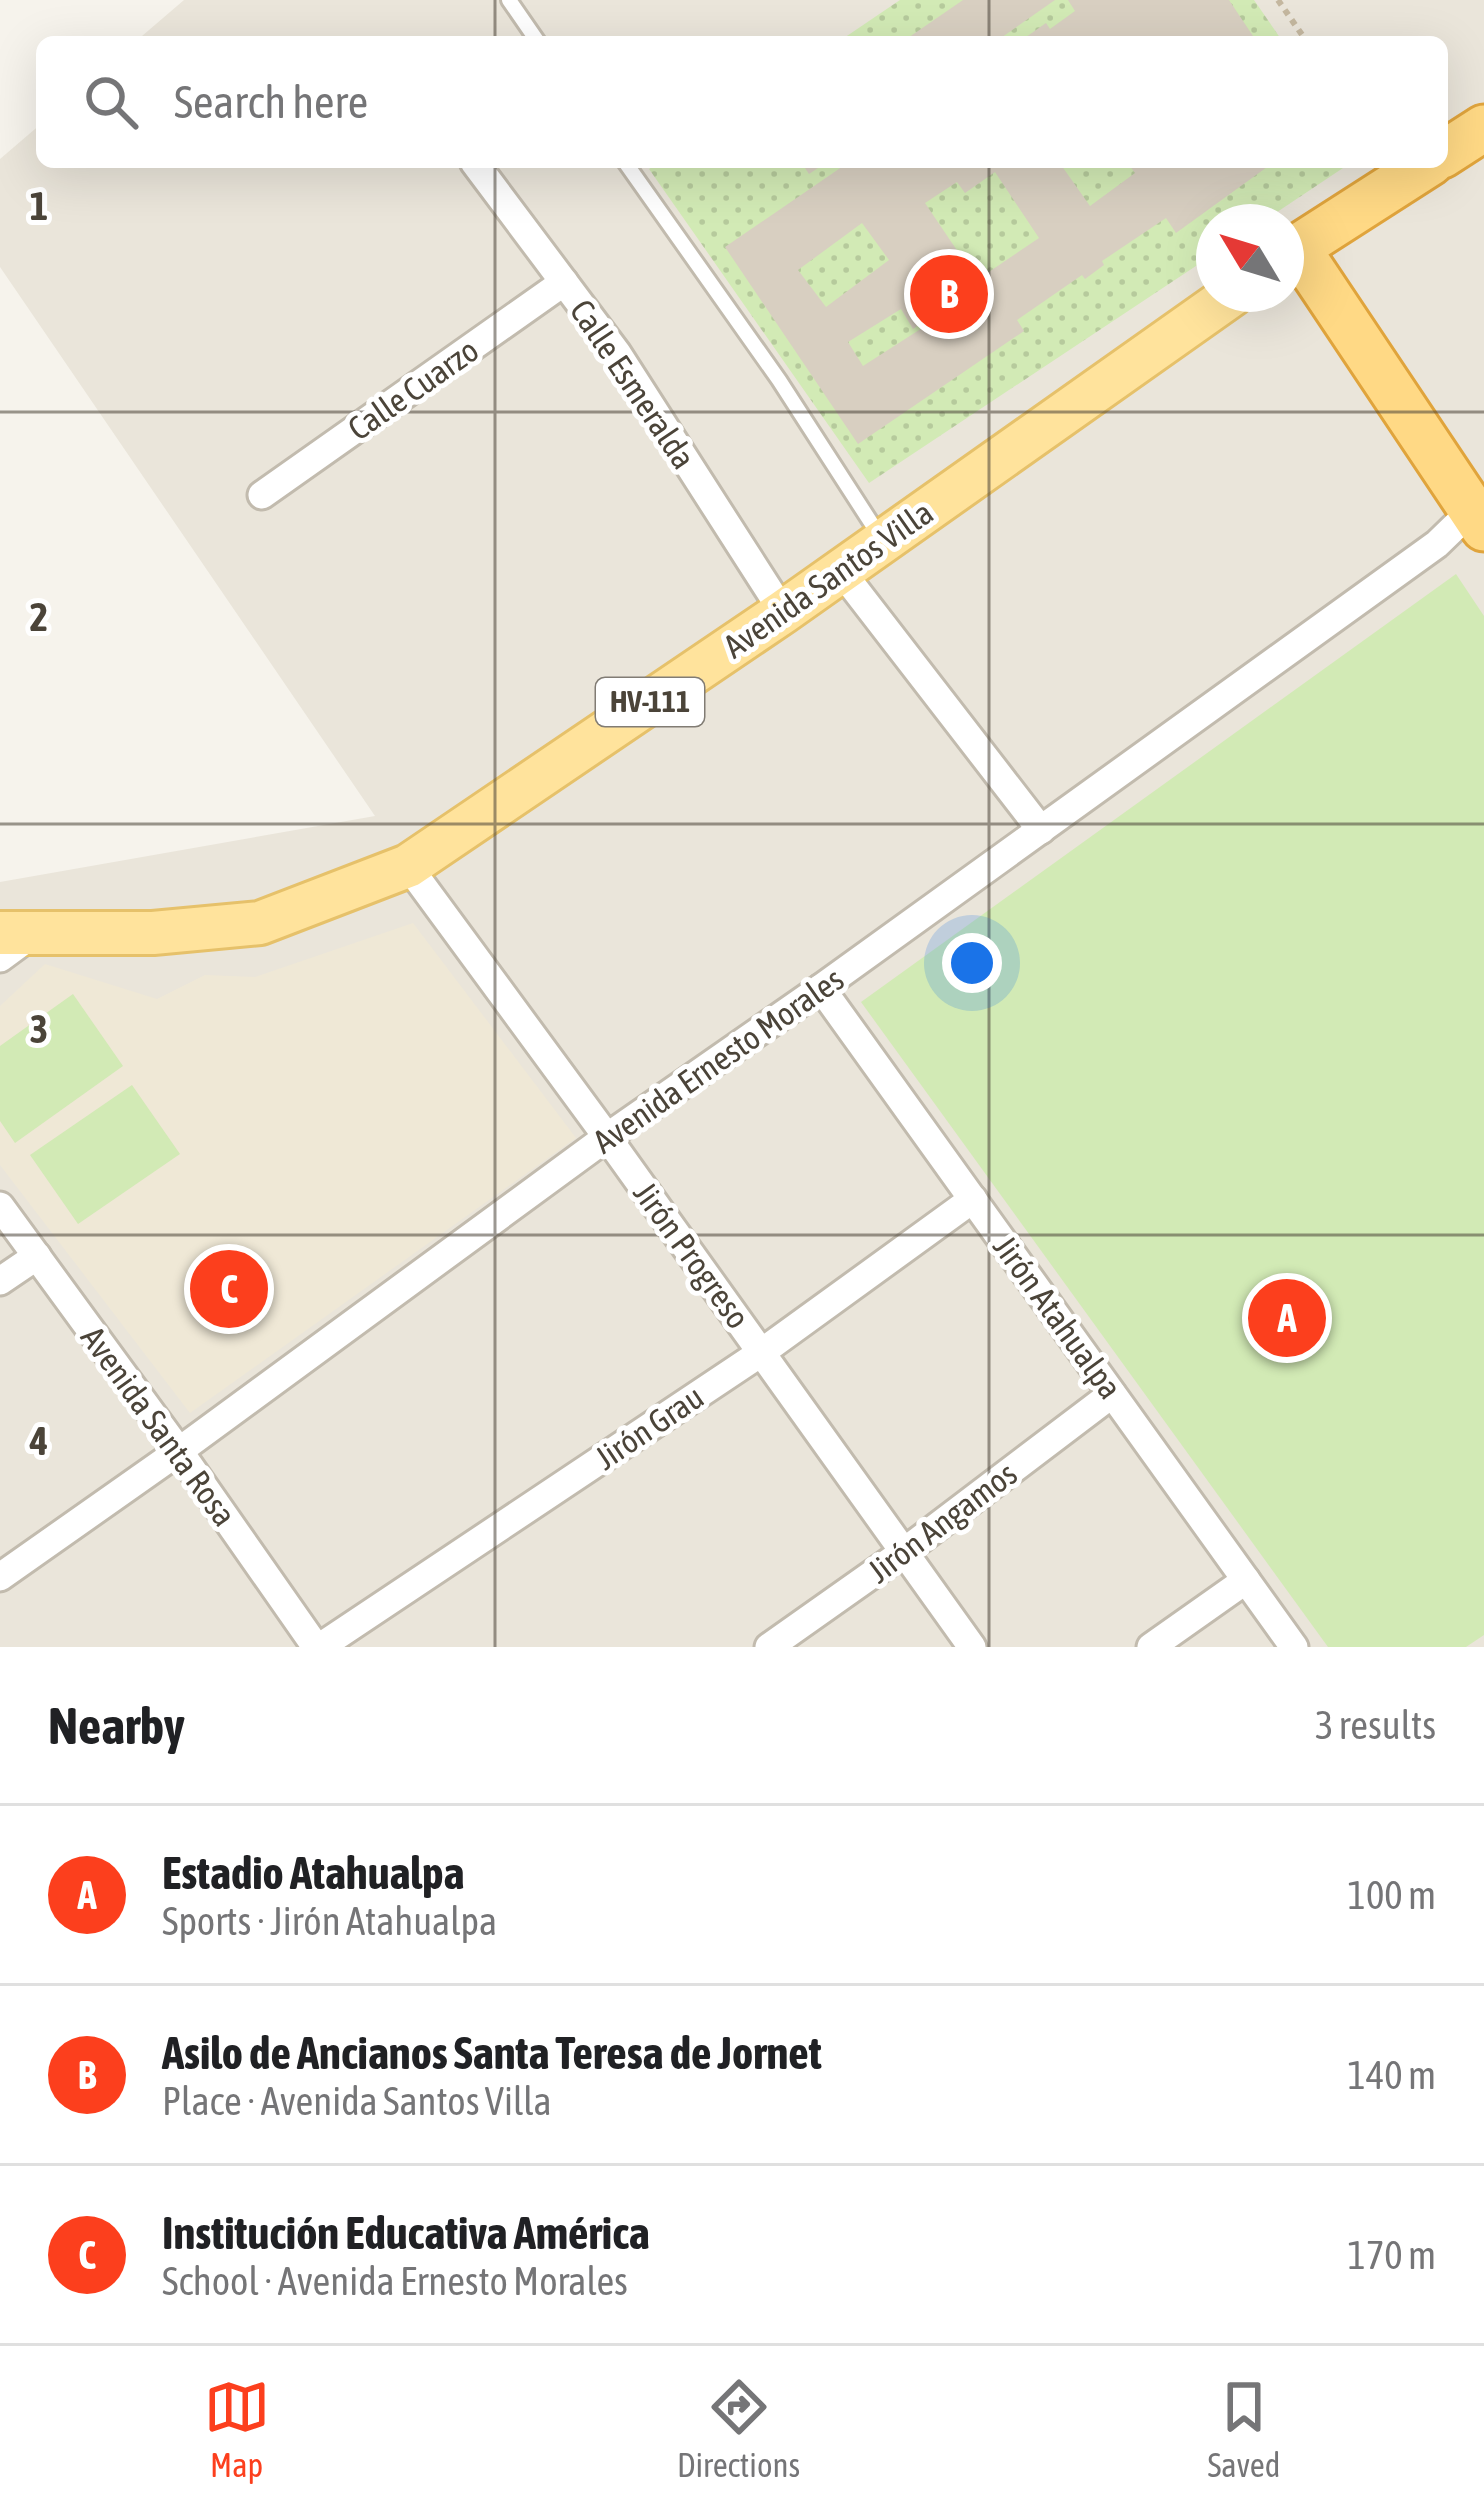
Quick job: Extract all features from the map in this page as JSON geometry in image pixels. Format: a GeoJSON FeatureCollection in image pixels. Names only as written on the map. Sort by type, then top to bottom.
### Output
{"type":"FeatureCollection","features":[{"type":"Feature","properties":{"kind":"highway"},"geometry":{"type":"LineString","coordinates":[[1448,151],[1484,128]]}},
{"type":"Feature","properties":{"kind":"highway"},"geometry":{"type":"LineString","coordinates":[[1304,244],[1423,168]]}},
{"type":"Feature","properties":{"kind":"highway"},"geometry":{"type":"LineString","coordinates":[[1304,269],[1480,522]]}},
{"type":"Feature","properties":{"kind":"main road","name":"Avenida Santos Villa"},"geometry":{"type":"LineString","coordinates":[[17,933],[153,933],[260,923],[408,866],[783,612],[1208,312]]}},
{"type":"Feature","properties":{"kind":"street","name":"Calle Esmeralda"},"geometry":{"type":"LineString","coordinates":[[478,168],[616,353],[783,612]]}},
{"type":"Feature","properties":{"kind":"street","name":"Calle Cuarzo"},"geometry":{"type":"LineString","coordinates":[[262,496],[564,282]]}},
{"type":"Feature","properties":{"kind":"street","name":"Avenida Ernesto Morales"},"geometry":{"type":"LineString","coordinates":[[0,1577],[1437,544],[1480,522]]}},
{"type":"Feature","properties":{"kind":"street"},"geometry":{"type":"LineString","coordinates":[[842,571],[1041,830]]}},
{"type":"Feature","properties":{"kind":"street","name":"Jirón Progreso"},"geometry":{"type":"LineString","coordinates":[[408,866],[972,1647]]}},
{"type":"Feature","properties":{"kind":"street"},"geometry":{"type":"LineString","coordinates":[[0,958],[17,933]]}},
{"type":"Feature","properties":{"kind":"street","name":"Jirón Atahualpa"},"geometry":{"type":"LineString","coordinates":[[821,988],[1294,1647]]}},
{"type":"Feature","properties":{"kind":"street","name":"Jirón Grau"},"geometry":{"type":"LineString","coordinates":[[318,1647],[762,1352],[973,1199]]}},
{"type":"Feature","properties":{"kind":"street","name":"Avenida Santa Rosa"},"geometry":{"type":"LineString","coordinates":[[0,1206],[318,1647]]}},
{"type":"Feature","properties":{"kind":"street"},"geometry":{"type":"LineString","coordinates":[[0,1281],[37,1256]]}},
{"type":"Feature","properties":{"kind":"street","name":"Jirón Angamos"},"geometry":{"type":"LineString","coordinates":[[769,1647],[1112,1394]]}},
{"type":"Feature","properties":{"kind":"street"},"geometry":{"type":"LineString","coordinates":[[1151,1647],[1246,1580]]}},
{"type":"Feature","properties":{"kind":"lane"},"geometry":{"type":"LineString","coordinates":[[509,0],[534,36]]}},
{"type":"Feature","properties":{"kind":"lane"},"geometry":{"type":"LineString","coordinates":[[630,168],[779,380],[884,541]]}},
{"type":"Feature","properties":{"kind":"path"},"geometry":{"type":"LineString","coordinates":[[1278,0],[1302,36]]}},
{"type":"Feature","properties":{"kind":"shaded area"},"geometry":{"type":"Polygon","coordinates":[[[184,0],[1484,0],[1484,1647],[0,1647],[0,882],[375,816],[0,267],[0,159],[36,128],[36,168],[1448,168],[1448,36],[142,36],[184,0]]]}},
{"type":"Feature","properties":{"kind":"shaded area"},"geometry":{"type":"Polygon","coordinates":[[[413,923],[576,1138],[190,1413],[0,1165],[0,1006],[45,964],[157,999],[205,975],[255,977],[413,923]]]}},
{"type":"Feature","properties":{"kind":"green space"},"geometry":{"type":"Polygon","coordinates":[[[900,0],[1254,0],[1279,36],[847,36],[900,0]]]}},
{"type":"Feature","properties":{"kind":"green space"},"geometry":{"type":"Polygon","coordinates":[[[650,168],[1343,168],[1289,204],[1196,204],[1196,266],[869,483],[650,168]]]}},
{"type":"Feature","properties":{"kind":"green space"},"geometry":{"type":"Polygon","coordinates":[[[1456,574],[1484,616],[1484,1635],[1466,1647],[1328,1647],[861,1002],[1456,574]]]}},
{"type":"Feature","properties":{"kind":"green space"},"geometry":{"type":"Polygon","coordinates":[[[73,994],[123,1066],[15,1143],[0,1121],[0,1046],[73,994]]]}},
{"type":"Feature","properties":{"kind":"green space"},"geometry":{"type":"Polygon","coordinates":[[[132,1085],[180,1154],[78,1224],[30,1155],[132,1085]]]}},
{"type":"Feature","properties":{"kind":"building"},"geometry":{"type":"Polygon","coordinates":[[[963,0],[1055,0],[1004,36],[911,36],[963,0]]]}},
{"type":"Feature","properties":{"kind":"building"},"geometry":{"type":"Polygon","coordinates":[[[1068,0],[1229,0],[1253,36],[1028,36],[1046,23],[1050,29],[1075,11],[1068,0]]]}},
{"type":"Feature","properties":{"kind":"building"},"geometry":{"type":"Polygon","coordinates":[[[840,168],[1063,168],[1090,206],[1135,173],[1131,168],[1266,168],[1216,204],[1196,204],[1196,219],[1176,233],[1166,218],[1102,261],[1104,265],[1085,279],[1082,275],[1017,320],[1024,331],[858,444],[725,247],[840,168]],[[995,172],[965,193],[957,182],[925,203],[977,280],[1039,238],[995,172]],[[862,223],[798,270],[826,307],[889,260],[862,223]],[[901,309],[848,342],[863,366],[930,323],[927,319],[913,329],[901,309]]]}},
{"type":"Feature","properties":{"kind":"place","name":"Asilo de Ancianos Santa Teresa de Jornet"},"geometry":{"type":"Point","coordinates":[949,294]}},
{"type":"Feature","properties":{"kind":"place","name":"Institución Educativa América"},"geometry":{"type":"Point","coordinates":[229,1289]}},
{"type":"Feature","properties":{"kind":"place","name":"Estadio Atahualpa"},"geometry":{"type":"Point","coordinates":[1287,1318]}}]}
